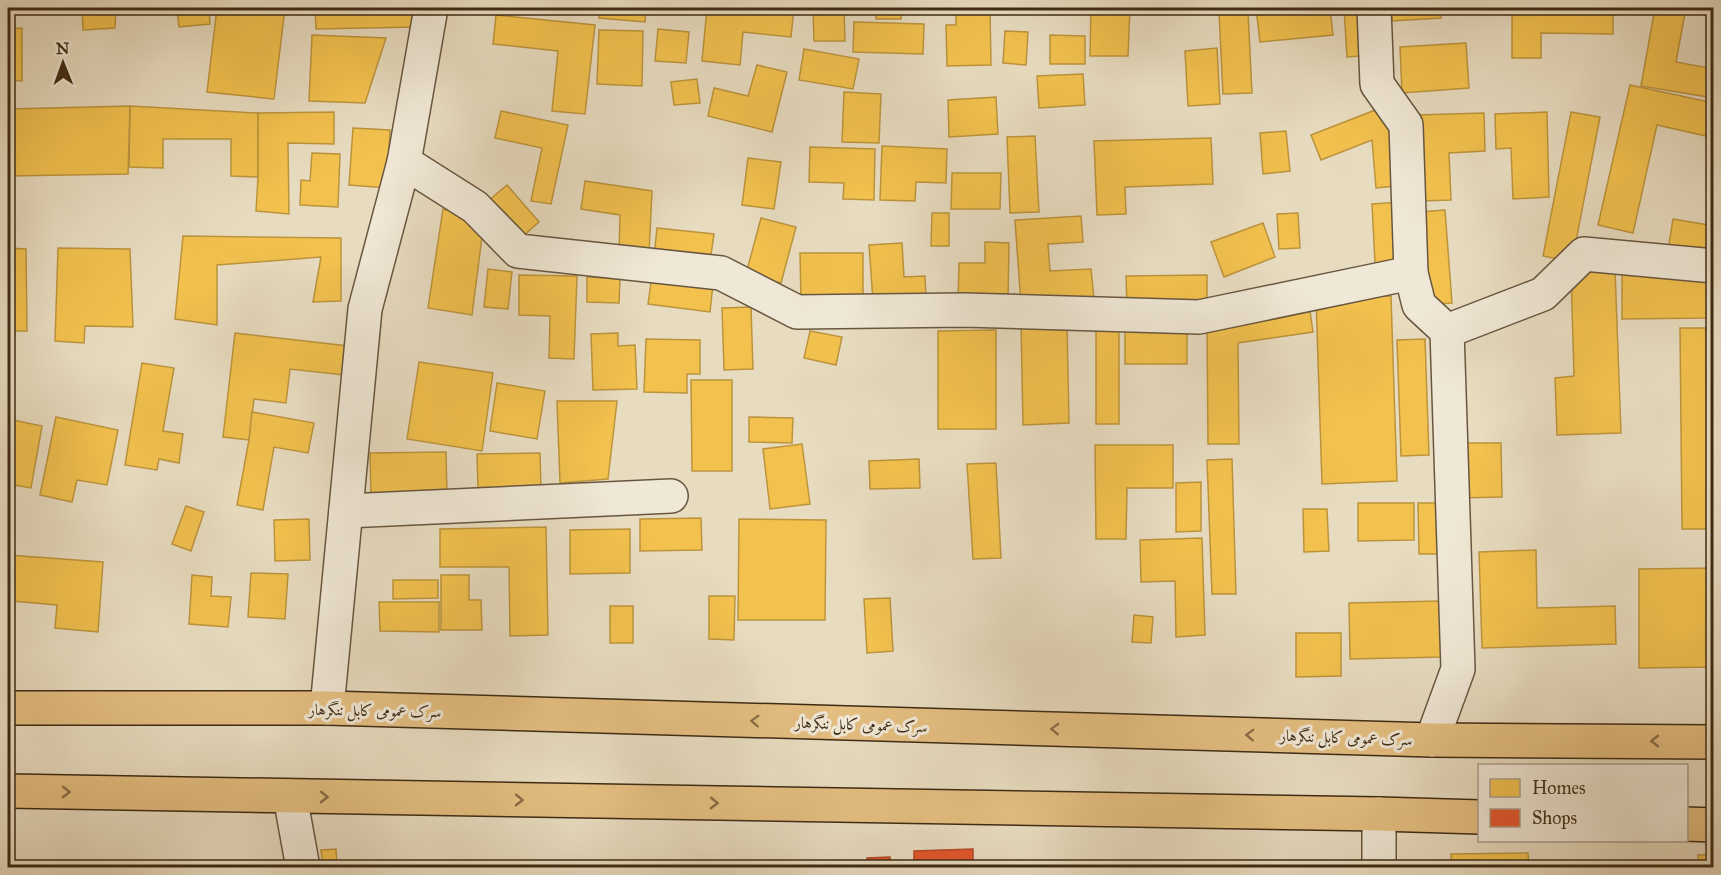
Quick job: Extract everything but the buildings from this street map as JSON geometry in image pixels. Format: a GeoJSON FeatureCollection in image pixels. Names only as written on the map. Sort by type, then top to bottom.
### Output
{"type":"FeatureCollection","features":[{"type":"Feature","properties":{"kind":"highway","name":"سرک عمومی کابل ننگرهار"},"geometry":{"type":"LineString","coordinates":[[8,708],[327,708],[1432,740],[1713,742]]}},
{"type":"Feature","properties":{"kind":"highway"},"geometry":{"type":"LineString","coordinates":[[8,791],[1478,817]]}},
{"type":"Feature","properties":{"kind":"highway"},"geometry":{"type":"LineString","coordinates":[[1688,824],[1713,825]]}},
{"type":"Feature","properties":{"kind":"street"},"geometry":{"type":"LineString","coordinates":[[327,708],[365,309],[404,162],[431,8]]}},
{"type":"Feature","properties":{"kind":"street"},"geometry":{"type":"LineString","coordinates":[[1374,8],[1377,84],[1406,124],[1412,273],[1419,305],[1447,331],[1458,669],[1432,740]]}},
{"type":"Feature","properties":{"kind":"street"},"geometry":{"type":"LineString","coordinates":[[404,162],[474,207],[518,251],[721,273],[797,312],[964,310],[1199,317],[1412,273]]}},
{"type":"Feature","properties":{"kind":"street"},"geometry":{"type":"LineString","coordinates":[[1447,331],[1543,294],[1584,254],[1713,266]]}},
{"type":"Feature","properties":{"kind":"street"},"geometry":{"type":"LineString","coordinates":[[346,511],[670,496]]}},
{"type":"Feature","properties":{"kind":"street"},"geometry":{"type":"LineString","coordinates":[[290,796],[303,867]]}},
{"type":"Feature","properties":{"kind":"street"},"geometry":{"type":"LineString","coordinates":[[1379,814],[1379,867]]}}]}
